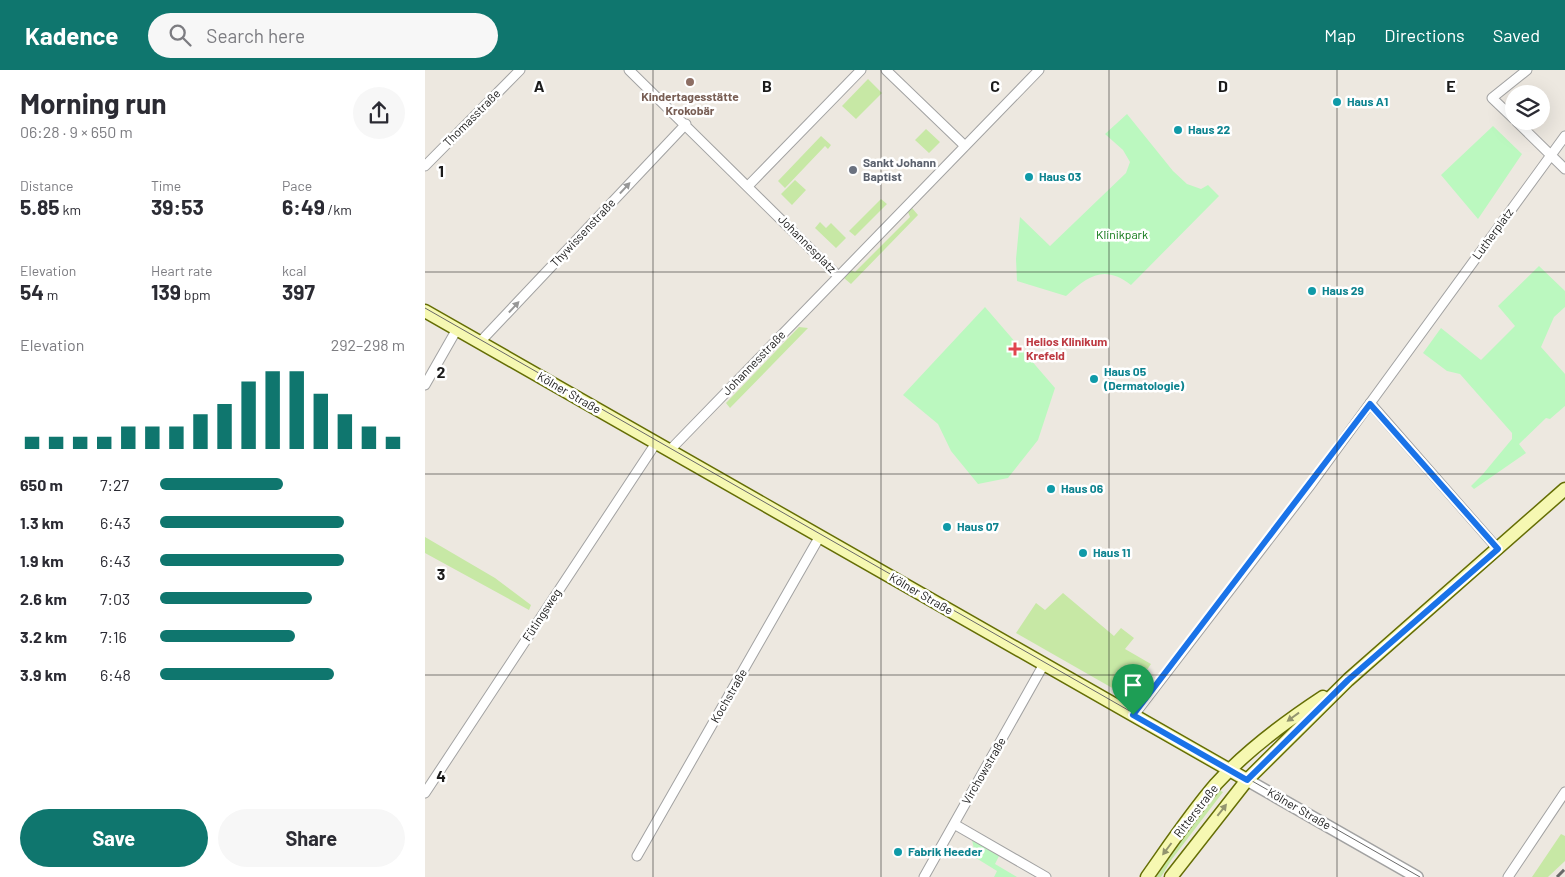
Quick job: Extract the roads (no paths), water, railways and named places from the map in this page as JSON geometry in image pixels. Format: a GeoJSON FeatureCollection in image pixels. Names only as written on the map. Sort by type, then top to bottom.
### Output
{"type":"FeatureCollection","features":[{"type":"Feature","properties":{"kind":"main road","name":"Kölner Straße"},"geometry":{"type":"LineString","coordinates":[[425,311],[1247,780]]}},
{"type":"Feature","properties":{"kind":"main road","name":"Ritterstraße"},"geometry":{"type":"LineString","coordinates":[[1171,877],[1247,780],[1348,680],[1565,489]]}},
{"type":"Feature","properties":{"kind":"main road","name":"Ritterstraße"},"geometry":{"type":"LineString","coordinates":[[1147,877],[1210,793],[1230,770],[1276,730],[1348,680]]}},
{"type":"Feature","properties":{"kind":"street","name":"Thomasstraße"},"geometry":{"type":"LineString","coordinates":[[425,166],[520,70]]}},
{"type":"Feature","properties":{"kind":"street","name":"Johannesplatz"},"geometry":{"type":"LineString","coordinates":[[629,70],[686,124],[838,276],[1039,70]]}},
{"type":"Feature","properties":{"kind":"street"},"geometry":{"type":"LineString","coordinates":[[748,186],[861,70]]}},
{"type":"Feature","properties":{"kind":"street"},"geometry":{"type":"LineString","coordinates":[[886,70],[965,146]]}},
{"type":"Feature","properties":{"kind":"street"},"geometry":{"type":"LineString","coordinates":[[1508,85],[1527,70]]}},
{"type":"Feature","properties":{"kind":"street"},"geometry":{"type":"LineString","coordinates":[[1505,88],[1492,98],[1505,110]]}},
{"type":"Feature","properties":{"kind":"street","name":"Thywissenstraße"},"geometry":{"type":"LineString","coordinates":[[480,342],[686,124]]}},
{"type":"Feature","properties":{"kind":"street"},"geometry":{"type":"LineString","coordinates":[[1525,130],[1565,169]]}},
{"type":"Feature","properties":{"kind":"street","name":"Lutherplatz"},"geometry":{"type":"LineString","coordinates":[[1133,715],[1370,404],[1565,136]]}},
{"type":"Feature","properties":{"kind":"street","name":"Johannesstraße"},"geometry":{"type":"LineString","coordinates":[[670,450],[838,276]]}},
{"type":"Feature","properties":{"kind":"street"},"geometry":{"type":"LineString","coordinates":[[425,386],[457,329]]}},
{"type":"Feature","properties":{"kind":"street"},"geometry":{"type":"LineString","coordinates":[[1370,404],[1498,549]]}},
{"type":"Feature","properties":{"kind":"street","name":"Fütingsweg"},"geometry":{"type":"LineString","coordinates":[[426,788],[656,443]]}},
{"type":"Feature","properties":{"kind":"street","name":"Kochstraße"},"geometry":{"type":"LineString","coordinates":[[637,856],[820,536]]}},
{"type":"Feature","properties":{"kind":"street","name":"Virchowstraße"},"geometry":{"type":"LineString","coordinates":[[924,877],[1044,664]]}},
{"type":"Feature","properties":{"kind":"street","name":"Kölner Straße"},"geometry":{"type":"LineString","coordinates":[[1247,780],[1417,877]]}},
{"type":"Feature","properties":{"kind":"street"},"geometry":{"type":"LineString","coordinates":[[1508,877],[1565,792]]}},
{"type":"Feature","properties":{"kind":"street"},"geometry":{"type":"LineString","coordinates":[[954,824],[1046,877]]}},
{"type":"Feature","properties":{"kind":"tram line"},"geometry":{"type":"LineString","coordinates":[[425,308],[1420,877]]}},
{"type":"Feature","properties":{"kind":"railway"},"geometry":{"type":"LineString","coordinates":[[1557,877],[1565,869]]}},
{"type":"Feature","properties":{"kind":"place","name":"Kindertagesstätte Krokobär"},"geometry":{"type":"Point","coordinates":[690,82]}},
{"type":"Feature","properties":{"kind":"place","name":"Haus A1"},"geometry":{"type":"Point","coordinates":[1337,102]}},
{"type":"Feature","properties":{"kind":"place","name":"Haus 22"},"geometry":{"type":"Point","coordinates":[1178,130]}},
{"type":"Feature","properties":{"kind":"place","name":"Sankt Johann Baptist"},"geometry":{"type":"Point","coordinates":[853,170]}},
{"type":"Feature","properties":{"kind":"place","name":"Haus 03"},"geometry":{"type":"Point","coordinates":[1029,177]}},
{"type":"Feature","properties":{"kind":"place","name":"Haus 29"},"geometry":{"type":"Point","coordinates":[1312,291]}},
{"type":"Feature","properties":{"kind":"place","name":"Helios Klinikum Krefeld"},"geometry":{"type":"Point","coordinates":[1015,349]}},
{"type":"Feature","properties":{"kind":"place","name":"Haus 05 (Dermatologie)"},"geometry":{"type":"Point","coordinates":[1094,379]}},
{"type":"Feature","properties":{"kind":"place","name":"Haus 06"},"geometry":{"type":"Point","coordinates":[1051,489]}},
{"type":"Feature","properties":{"kind":"place","name":"Haus 07"},"geometry":{"type":"Point","coordinates":[947,527]}},
{"type":"Feature","properties":{"kind":"place","name":"Haus 11"},"geometry":{"type":"Point","coordinates":[1083,553]}},
{"type":"Feature","properties":{"kind":"place","name":"Fabrik Heeder"},"geometry":{"type":"Point","coordinates":[898,852]}},
{"type":"Feature","properties":{"kind":"park label","name":"Klinikpark"},"geometry":{"type":"Point","coordinates":[1122,235]}}]}
